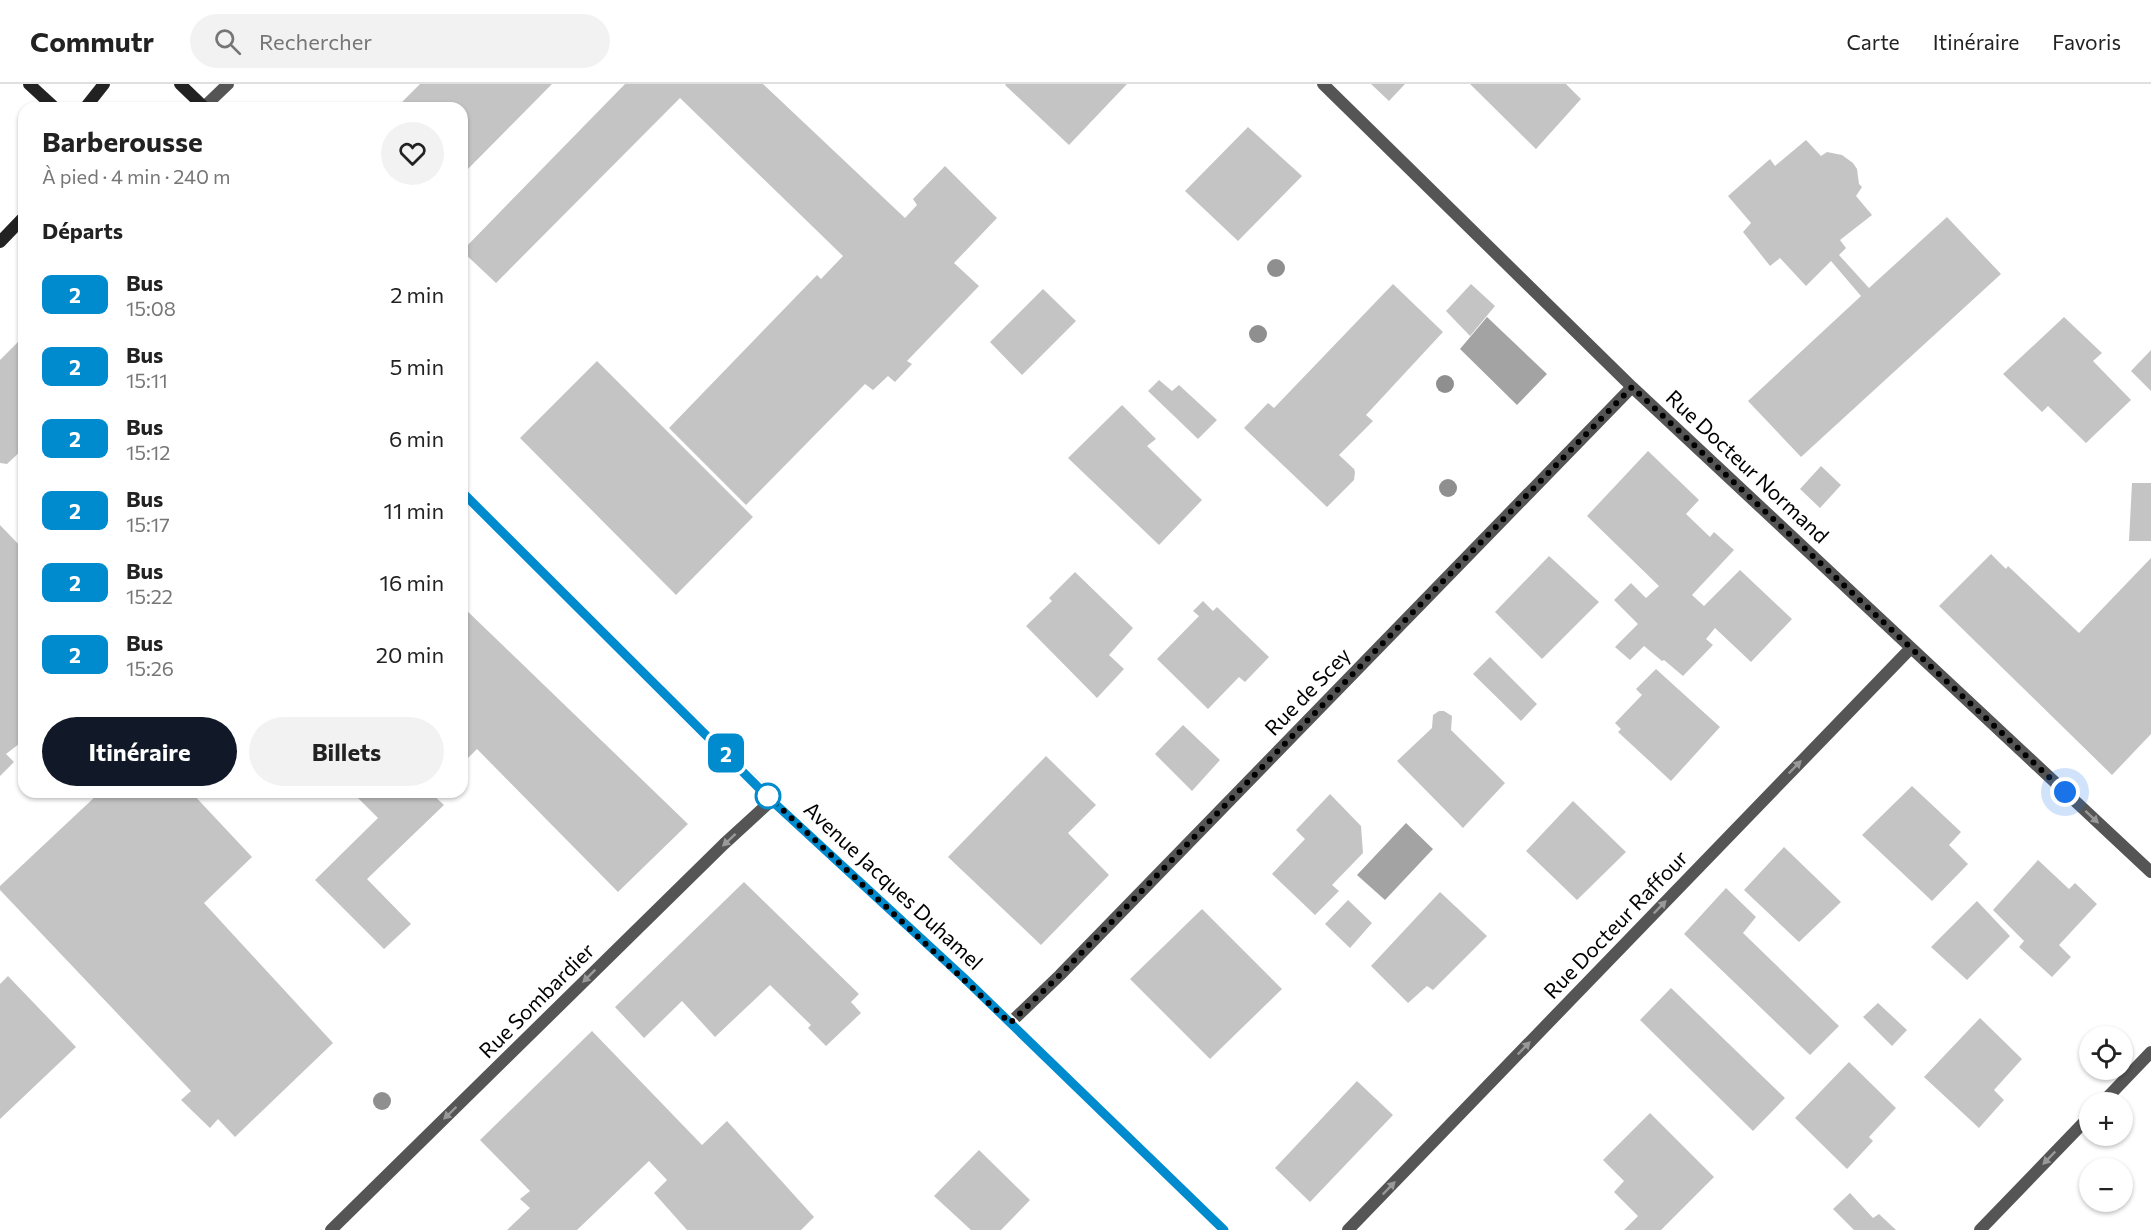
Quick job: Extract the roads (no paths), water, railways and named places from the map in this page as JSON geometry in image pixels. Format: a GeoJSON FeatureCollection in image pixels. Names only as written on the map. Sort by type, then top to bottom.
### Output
{"type":"FeatureCollection","features":[{"type":"Feature","properties":{"kind":"main road"},"geometry":{"type":"LineString","coordinates":[[29,84],[48,102]]}},
{"type":"Feature","properties":{"kind":"main road"},"geometry":{"type":"LineString","coordinates":[[90,102],[104,84]]}},
{"type":"Feature","properties":{"kind":"main road"},"geometry":{"type":"LineString","coordinates":[[180,84],[198,102]]}},
{"type":"Feature","properties":{"kind":"main road"},"geometry":{"type":"LineString","coordinates":[[0,242],[18,223]]}},
{"type":"Feature","properties":{"kind":"main road","name":"Avenue Jacques Duhamel"},"geometry":{"type":"LineString","coordinates":[[468,498],[771,800],[1010,1023],[1224,1230]]}},
{"type":"Feature","properties":{"kind":"street"},"geometry":{"type":"LineString","coordinates":[[210,102],[228,84]]}},
{"type":"Feature","properties":{"kind":"street","name":"Rue Docteur Normand"},"geometry":{"type":"LineString","coordinates":[[1323,84],[1632,387],[2151,872]]}},
{"type":"Feature","properties":{"kind":"street","name":"Rue de Scey"},"geometry":{"type":"LineString","coordinates":[[1010,1023],[1069,967],[1632,387]]}},
{"type":"Feature","properties":{"kind":"street","name":"Rue Docteur Raffour"},"geometry":{"type":"LineString","coordinates":[[1348,1230],[1911,648]]}},
{"type":"Feature","properties":{"kind":"street","name":"Rue Sombardier"},"geometry":{"type":"LineString","coordinates":[[331,1230],[771,800]]}},
{"type":"Feature","properties":{"kind":"street"},"geometry":{"type":"LineString","coordinates":[[2113,1092],[2151,1052]]}},
{"type":"Feature","properties":{"kind":"street"},"geometry":{"type":"LineString","coordinates":[[1980,1230],[2079,1127]]}}]}
